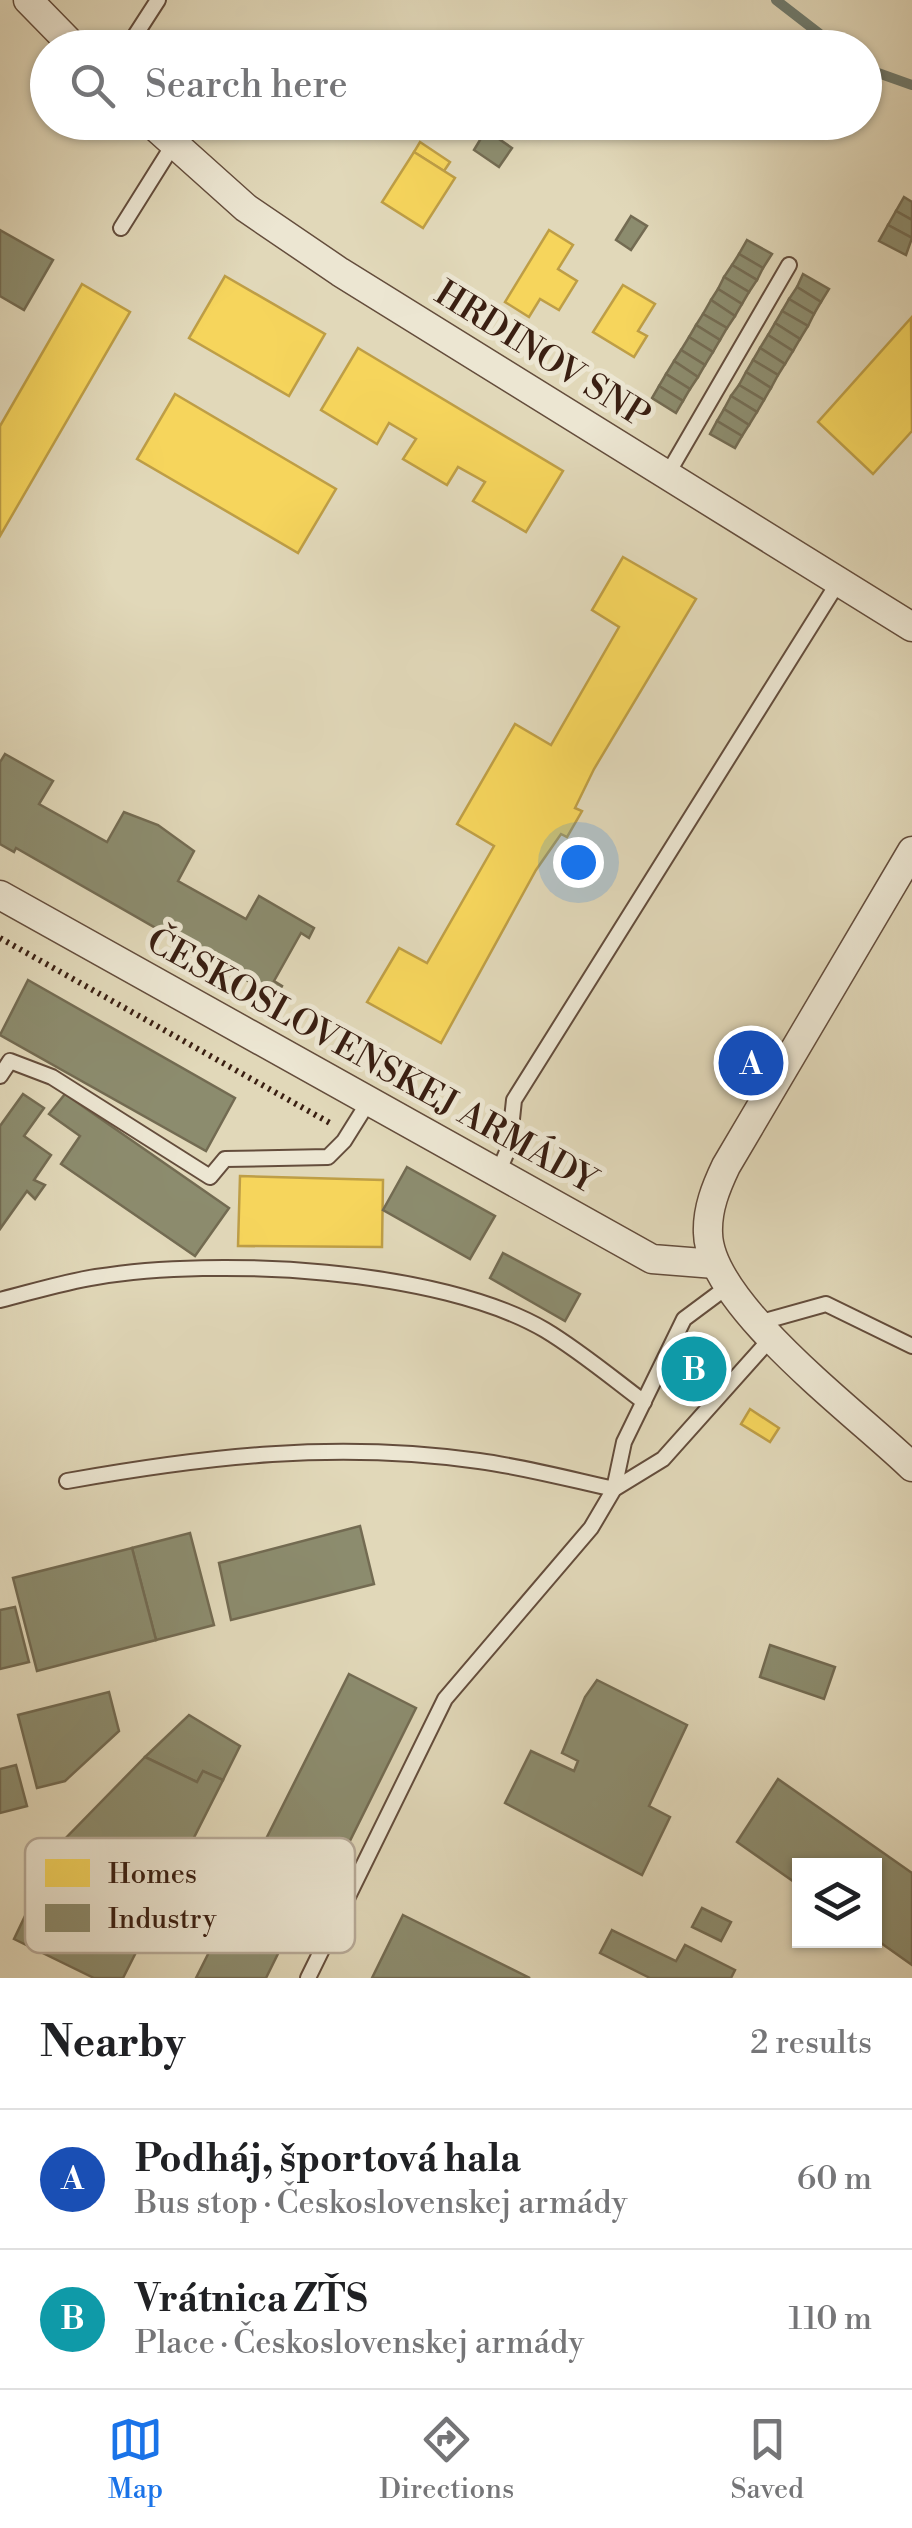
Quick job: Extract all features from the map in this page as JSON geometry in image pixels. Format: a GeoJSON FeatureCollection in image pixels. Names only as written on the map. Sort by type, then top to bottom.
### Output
{"type":"FeatureCollection","features":[{"type":"Feature","properties":{"kind":"street"},"geometry":{"type":"LineString","coordinates":[[28,0],[58,30]]}},
{"type":"Feature","properties":{"kind":"street","name":"HRDINOV SNP"},"geometry":{"type":"LineString","coordinates":[[167,140],[246,208],[340,272],[912,626]]}},
{"type":"Feature","properties":{"kind":"street"},"geometry":{"type":"LineString","coordinates":[[912,851],[726,1166],[709,1214],[708,1236],[721,1275],[765,1330],[912,1467]]}},
{"type":"Feature","properties":{"kind":"street","name":"ČESKOSLOVENSKEJ ARMÁDY"},"geometry":{"type":"LineString","coordinates":[[0,895],[652,1259],[721,1275]]}},
{"type":"Feature","properties":{"kind":"lane"},"geometry":{"type":"LineString","coordinates":[[139,30],[158,0]]}},
{"type":"Feature","properties":{"kind":"lane"},"geometry":{"type":"LineString","coordinates":[[122,228],[172,145]]}},
{"type":"Feature","properties":{"kind":"lane"},"geometry":{"type":"LineString","coordinates":[[667,475],[789,265]]}},
{"type":"Feature","properties":{"kind":"lane"},"geometry":{"type":"LineString","coordinates":[[498,1172],[509,1147],[514,1100],[839,581]]}},
{"type":"Feature","properties":{"kind":"lane"},"geometry":{"type":"LineString","coordinates":[[0,1076],[10,1061],[52,1077],[210,1177],[226,1159],[328,1157],[344,1141],[369,1101]]}},
{"type":"Feature","properties":{"kind":"lane"},"geometry":{"type":"LineString","coordinates":[[0,1300],[98,1276],[225,1269],[350,1275],[462,1297],[543,1329],[644,1402]]}},
{"type":"Feature","properties":{"kind":"lane"},"geometry":{"type":"LineString","coordinates":[[355,1882],[445,1699],[590,1528],[614,1488],[624,1442],[684,1318],[721,1275]]}},
{"type":"Feature","properties":{"kind":"lane"},"geometry":{"type":"LineString","coordinates":[[67,1481],[203,1457],[341,1451],[478,1461],[614,1488],[663,1460],[765,1330],[826,1304],[912,1346]]}},
{"type":"Feature","properties":{"kind":"lane"},"geometry":{"type":"LineString","coordinates":[[308,1978],[320,1953]]}},
{"type":"Feature","properties":{"kind":"path"},"geometry":{"type":"LineString","coordinates":[[0,938],[332,1123]]}},
{"type":"Feature","properties":{"kind":"building: Homes"},"geometry":{"type":"Polygon","coordinates":[[[420,142],[450,162],[444,171],[414,152],[420,142]]]}},
{"type":"Feature","properties":{"kind":"building: Homes"},"geometry":{"type":"Polygon","coordinates":[[[414,152],[455,178],[423,228],[382,202],[414,152]]]}},
{"type":"Feature","properties":{"kind":"building: Homes"},"geometry":{"type":"Polygon","coordinates":[[[549,230],[573,245],[558,269],[577,281],[559,310],[540,299],[529,317],[505,302],[549,230]]]}},
{"type":"Feature","properties":{"kind":"building: Homes"},"geometry":{"type":"Polygon","coordinates":[[[225,276],[325,334],[289,396],[189,338],[225,276]]]}},
{"type":"Feature","properties":{"kind":"building: Homes"},"geometry":{"type":"Polygon","coordinates":[[[82,284],[130,312],[0,536],[0,426],[82,284]]]}},
{"type":"Feature","properties":{"kind":"building: Homes"},"geometry":{"type":"Polygon","coordinates":[[[623,285],[655,304],[638,331],[647,336],[634,357],[593,332],[623,285]]]}},
{"type":"Feature","properties":{"kind":"building: Homes"},"geometry":{"type":"Polygon","coordinates":[[[911,318],[912,431],[873,474],[818,422],[911,318]]]}},
{"type":"Feature","properties":{"kind":"building: Homes"},"geometry":{"type":"Polygon","coordinates":[[[358,348],[563,471],[526,532],[473,501],[485,482],[458,467],[447,485],[403,459],[416,439],[389,423],[377,444],[321,410],[358,348]]]}},
{"type":"Feature","properties":{"kind":"building: Homes"},"geometry":{"type":"Polygon","coordinates":[[[175,394],[336,489],[298,553],[137,459],[175,394]]]}},
{"type":"Feature","properties":{"kind":"building: Homes"},"geometry":{"type":"Polygon","coordinates":[[[623,557],[696,599],[594,769],[575,808],[582,811],[567,837],[561,834],[536,870],[441,1043],[367,1002],[399,948],[427,963],[494,846],[457,824],[515,724],[551,745],[619,627],[592,610],[623,557]]]}},
{"type":"Feature","properties":{"kind":"building: Homes"},"geometry":{"type":"Polygon","coordinates":[[[240,1176],[383,1180],[382,1247],[238,1246],[240,1176]]]}},
{"type":"Feature","properties":{"kind":"building: Homes"},"geometry":{"type":"Polygon","coordinates":[[[695,1341],[720,1360],[692,1395],[668,1377],[695,1341]]]}},
{"type":"Feature","properties":{"kind":"building: Homes"},"geometry":{"type":"Polygon","coordinates":[[[750,1409],[779,1428],[770,1442],[741,1424],[750,1409]]]}},
{"type":"Feature","properties":{"kind":"building: Industry"},"geometry":{"type":"Polygon","coordinates":[[[480,140],[500,140],[512,148],[499,167],[474,150],[480,140]]]}},
{"type":"Feature","properties":{"kind":"building: Industry"},"geometry":{"type":"Polygon","coordinates":[[[904,197],[912,202],[912,220],[896,211],[904,197]]]}},
{"type":"Feature","properties":{"kind":"building: Industry"},"geometry":{"type":"Polygon","coordinates":[[[896,211],[912,220],[912,238],[888,225],[896,211]]]}},
{"type":"Feature","properties":{"kind":"building: Industry"},"geometry":{"type":"Polygon","coordinates":[[[631,216],[647,226],[631,250],[616,240],[631,216]]]}},
{"type":"Feature","properties":{"kind":"building: Industry"},"geometry":{"type":"Polygon","coordinates":[[[888,225],[912,238],[906,255],[879,241],[888,225]]]}},
{"type":"Feature","properties":{"kind":"building: Industry"},"geometry":{"type":"Polygon","coordinates":[[[0,230],[53,260],[24,310],[0,296],[0,230]]]}},
{"type":"Feature","properties":{"kind":"building: Industry"},"geometry":{"type":"Polygon","coordinates":[[[747,240],[772,254],[763,268],[739,254],[747,240]]]}},
{"type":"Feature","properties":{"kind":"building: Industry"},"geometry":{"type":"Polygon","coordinates":[[[739,254],[763,268],[757,280],[732,265],[739,254]]]}},
{"type":"Feature","properties":{"kind":"building: Industry"},"geometry":{"type":"Polygon","coordinates":[[[732,265],[757,280],[749,292],[724,277],[732,265]]]}},
{"type":"Feature","properties":{"kind":"building: Industry"},"geometry":{"type":"Polygon","coordinates":[[[803,274],[829,289],[821,302],[797,287],[803,274]]]}},
{"type":"Feature","properties":{"kind":"building: Industry"},"geometry":{"type":"Polygon","coordinates":[[[724,277],[749,292],[742,304],[718,289],[724,277]]]}},
{"type":"Feature","properties":{"kind":"building: Industry"},"geometry":{"type":"Polygon","coordinates":[[[797,287],[821,302],[814,314],[789,299],[797,287]]]}},
{"type":"Feature","properties":{"kind":"building: Industry"},"geometry":{"type":"Polygon","coordinates":[[[718,289],[742,304],[735,316],[711,300],[718,289]]]}},
{"type":"Feature","properties":{"kind":"building: Industry"},"geometry":{"type":"Polygon","coordinates":[[[789,299],[814,314],[808,326],[782,311],[789,299]]]}},
{"type":"Feature","properties":{"kind":"building: Industry"},"geometry":{"type":"Polygon","coordinates":[[[711,300],[735,316],[727,328],[703,314],[711,300]]]}},
{"type":"Feature","properties":{"kind":"building: Industry"},"geometry":{"type":"Polygon","coordinates":[[[782,311],[808,326],[800,339],[775,323],[782,311]]]}},
{"type":"Feature","properties":{"kind":"building: Industry"},"geometry":{"type":"Polygon","coordinates":[[[703,314],[727,328],[720,340],[696,325],[703,314]]]}},
{"type":"Feature","properties":{"kind":"building: Industry"},"geometry":{"type":"Polygon","coordinates":[[[775,323],[800,339],[793,351],[768,335],[775,323]]]}},
{"type":"Feature","properties":{"kind":"building: Industry"},"geometry":{"type":"Polygon","coordinates":[[[696,325],[720,340],[713,352],[689,337],[696,325]]]}},
{"type":"Feature","properties":{"kind":"building: Industry"},"geometry":{"type":"Polygon","coordinates":[[[768,335],[793,351],[785,364],[760,348],[768,335]]]}},
{"type":"Feature","properties":{"kind":"building: Industry"},"geometry":{"type":"Polygon","coordinates":[[[689,337],[713,352],[705,365],[681,350],[689,337]]]}},
{"type":"Feature","properties":{"kind":"building: Industry"},"geometry":{"type":"Polygon","coordinates":[[[760,348],[785,364],[778,375],[753,360],[760,348]]]}},
{"type":"Feature","properties":{"kind":"building: Industry"},"geometry":{"type":"Polygon","coordinates":[[[681,350],[705,365],[698,377],[674,361],[681,350]]]}},
{"type":"Feature","properties":{"kind":"building: Industry"},"geometry":{"type":"Polygon","coordinates":[[[753,360],[778,375],[771,388],[746,372],[753,360]]]}},
{"type":"Feature","properties":{"kind":"building: Industry"},"geometry":{"type":"Polygon","coordinates":[[[674,361],[698,377],[690,389],[666,374],[674,361]]]}},
{"type":"Feature","properties":{"kind":"building: Industry"},"geometry":{"type":"Polygon","coordinates":[[[746,372],[771,388],[764,400],[739,385],[746,372]]]}},
{"type":"Feature","properties":{"kind":"building: Industry"},"geometry":{"type":"Polygon","coordinates":[[[666,374],[690,389],[683,401],[659,386],[666,374]]]}},
{"type":"Feature","properties":{"kind":"building: Industry"},"geometry":{"type":"Polygon","coordinates":[[[739,385],[764,400],[757,412],[731,396],[739,385]]]}},
{"type":"Feature","properties":{"kind":"building: Industry"},"geometry":{"type":"Polygon","coordinates":[[[659,386],[683,401],[676,413],[652,398],[659,386]]]}},
{"type":"Feature","properties":{"kind":"building: Industry"},"geometry":{"type":"Polygon","coordinates":[[[731,396],[757,412],[749,425],[724,409],[731,396]]]}},
{"type":"Feature","properties":{"kind":"building: Industry"},"geometry":{"type":"Polygon","coordinates":[[[724,409],[749,425],[742,436],[717,421],[724,409]]]}},
{"type":"Feature","properties":{"kind":"building: Industry"},"geometry":{"type":"Polygon","coordinates":[[[717,421],[742,436],[735,448],[710,434],[717,421]]]}},
{"type":"Feature","properties":{"kind":"building: Industry"},"geometry":{"type":"Polygon","coordinates":[[[5,754],[53,781],[39,804],[107,842],[124,812],[158,825],[194,851],[178,881],[246,919],[259,896],[314,928],[309,938],[301,933],[274,981],[282,986],[276,997],[16,848],[14,852],[0,844],[0,762],[5,754]]]}},
{"type":"Feature","properties":{"kind":"building: Industry"},"geometry":{"type":"Polygon","coordinates":[[[28,980],[235,1098],[206,1151],[0,1035],[28,980]]]}},
{"type":"Feature","properties":{"kind":"building: Industry"},"geometry":{"type":"Polygon","coordinates":[[[23,1094],[44,1108],[24,1136],[51,1155],[34,1180],[45,1185],[35,1199],[27,1191],[0,1229],[0,1126],[23,1094]]]}},
{"type":"Feature","properties":{"kind":"building: Industry"},"geometry":{"type":"Polygon","coordinates":[[[65,1094],[229,1208],[195,1256],[61,1164],[80,1136],[49,1114],[65,1094]]]}},
{"type":"Feature","properties":{"kind":"building: Industry"},"geometry":{"type":"Polygon","coordinates":[[[407,1167],[495,1216],[470,1259],[383,1210],[407,1167]]]}},
{"type":"Feature","properties":{"kind":"building: Industry"},"geometry":{"type":"Polygon","coordinates":[[[503,1253],[580,1294],[565,1321],[490,1278],[503,1253]]]}},
{"type":"Feature","properties":{"kind":"building: Industry"},"geometry":{"type":"Polygon","coordinates":[[[360,1526],[374,1584],[231,1620],[219,1563],[360,1526]]]}},
{"type":"Feature","properties":{"kind":"building: Industry"},"geometry":{"type":"Polygon","coordinates":[[[190,1533],[214,1625],[156,1640],[132,1548],[190,1533]]]}},
{"type":"Feature","properties":{"kind":"building: Industry"},"geometry":{"type":"Polygon","coordinates":[[[132,1548],[156,1640],[37,1671],[13,1578],[132,1548]]]}},
{"type":"Feature","properties":{"kind":"building: Industry"},"geometry":{"type":"Polygon","coordinates":[[[15,1607],[29,1662],[0,1669],[0,1610],[15,1607]]]}},
{"type":"Feature","properties":{"kind":"building: Industry"},"geometry":{"type":"Polygon","coordinates":[[[770,1645],[835,1667],[824,1699],[760,1677],[770,1645]]]}},
{"type":"Feature","properties":{"kind":"building: Industry"},"geometry":{"type":"Polygon","coordinates":[[[349,1674],[416,1708],[351,1838],[266,1838],[349,1674]]]}},
{"type":"Feature","properties":{"kind":"building: Industry"},"geometry":{"type":"Polygon","coordinates":[[[597,1680],[687,1725],[649,1806],[670,1817],[642,1875],[505,1803],[531,1751],[574,1771],[578,1761],[562,1753],[585,1697],[597,1680]]]}},
{"type":"Feature","properties":{"kind":"building: Industry"},"geometry":{"type":"Polygon","coordinates":[[[109,1692],[119,1731],[65,1781],[37,1788],[18,1715],[109,1692]]]}},
{"type":"Feature","properties":{"kind":"building: Industry"},"geometry":{"type":"Polygon","coordinates":[[[189,1715],[240,1746],[223,1780],[203,1771],[197,1782],[145,1757],[189,1715]]]}},
{"type":"Feature","properties":{"kind":"building: Industry"},"geometry":{"type":"Polygon","coordinates":[[[145,1757],[197,1782],[203,1771],[223,1780],[194,1838],[66,1838],[145,1757]]]}},
{"type":"Feature","properties":{"kind":"building: Industry"},"geometry":{"type":"Polygon","coordinates":[[[16,1765],[27,1806],[0,1813],[0,1769],[16,1765]]]}},
{"type":"Feature","properties":{"kind":"building: Industry"},"geometry":{"type":"Polygon","coordinates":[[[778,1779],[912,1873],[912,1965],[882,1944],[882,1858],[792,1858],[792,1880],[737,1842],[778,1779]]]}},
{"type":"Feature","properties":{"kind":"building: Industry"},"geometry":{"type":"Polygon","coordinates":[[[702,1908],[731,1922],[721,1941],[692,1927],[702,1908]]]}},
{"type":"Feature","properties":{"kind":"building: Industry"},"geometry":{"type":"Polygon","coordinates":[[[403,1915],[530,1978],[372,1978],[403,1915]]]}},
{"type":"Feature","properties":{"kind":"building: Industry"},"geometry":{"type":"Polygon","coordinates":[[[25,1916],[25,1944],[14,1939],[25,1916]]]}},
{"type":"Feature","properties":{"kind":"building: Industry"},"geometry":{"type":"Polygon","coordinates":[[[612,1930],[676,1961],[685,1945],[735,1970],[731,1978],[650,1978],[600,1953],[612,1930]]]}},
{"type":"Feature","properties":{"kind":"building: Industry"},"geometry":{"type":"Polygon","coordinates":[[[43,1953],[136,1953],[123,1978],[94,1978],[43,1953]]]}},
{"type":"Feature","properties":{"kind":"building: Industry"},"geometry":{"type":"Polygon","coordinates":[[[209,1953],[278,1953],[266,1978],[196,1978],[209,1953]]]}},
{"type":"Feature","properties":{"kind":"waterway"},"geometry":{"type":"LineString","coordinates":[[776,0],[815,30]]}},
{"type":"Feature","properties":{"kind":"waterway"},"geometry":{"type":"LineString","coordinates":[[882,74],[912,85]]}},
{"type":"Feature","properties":{"kind":"place","name":"Podháj, športová hala"},"geometry":{"type":"Point","coordinates":[751,1063]}},
{"type":"Feature","properties":{"kind":"place","name":"Vrátnica ZŤS"},"geometry":{"type":"Point","coordinates":[694,1369]}}]}
